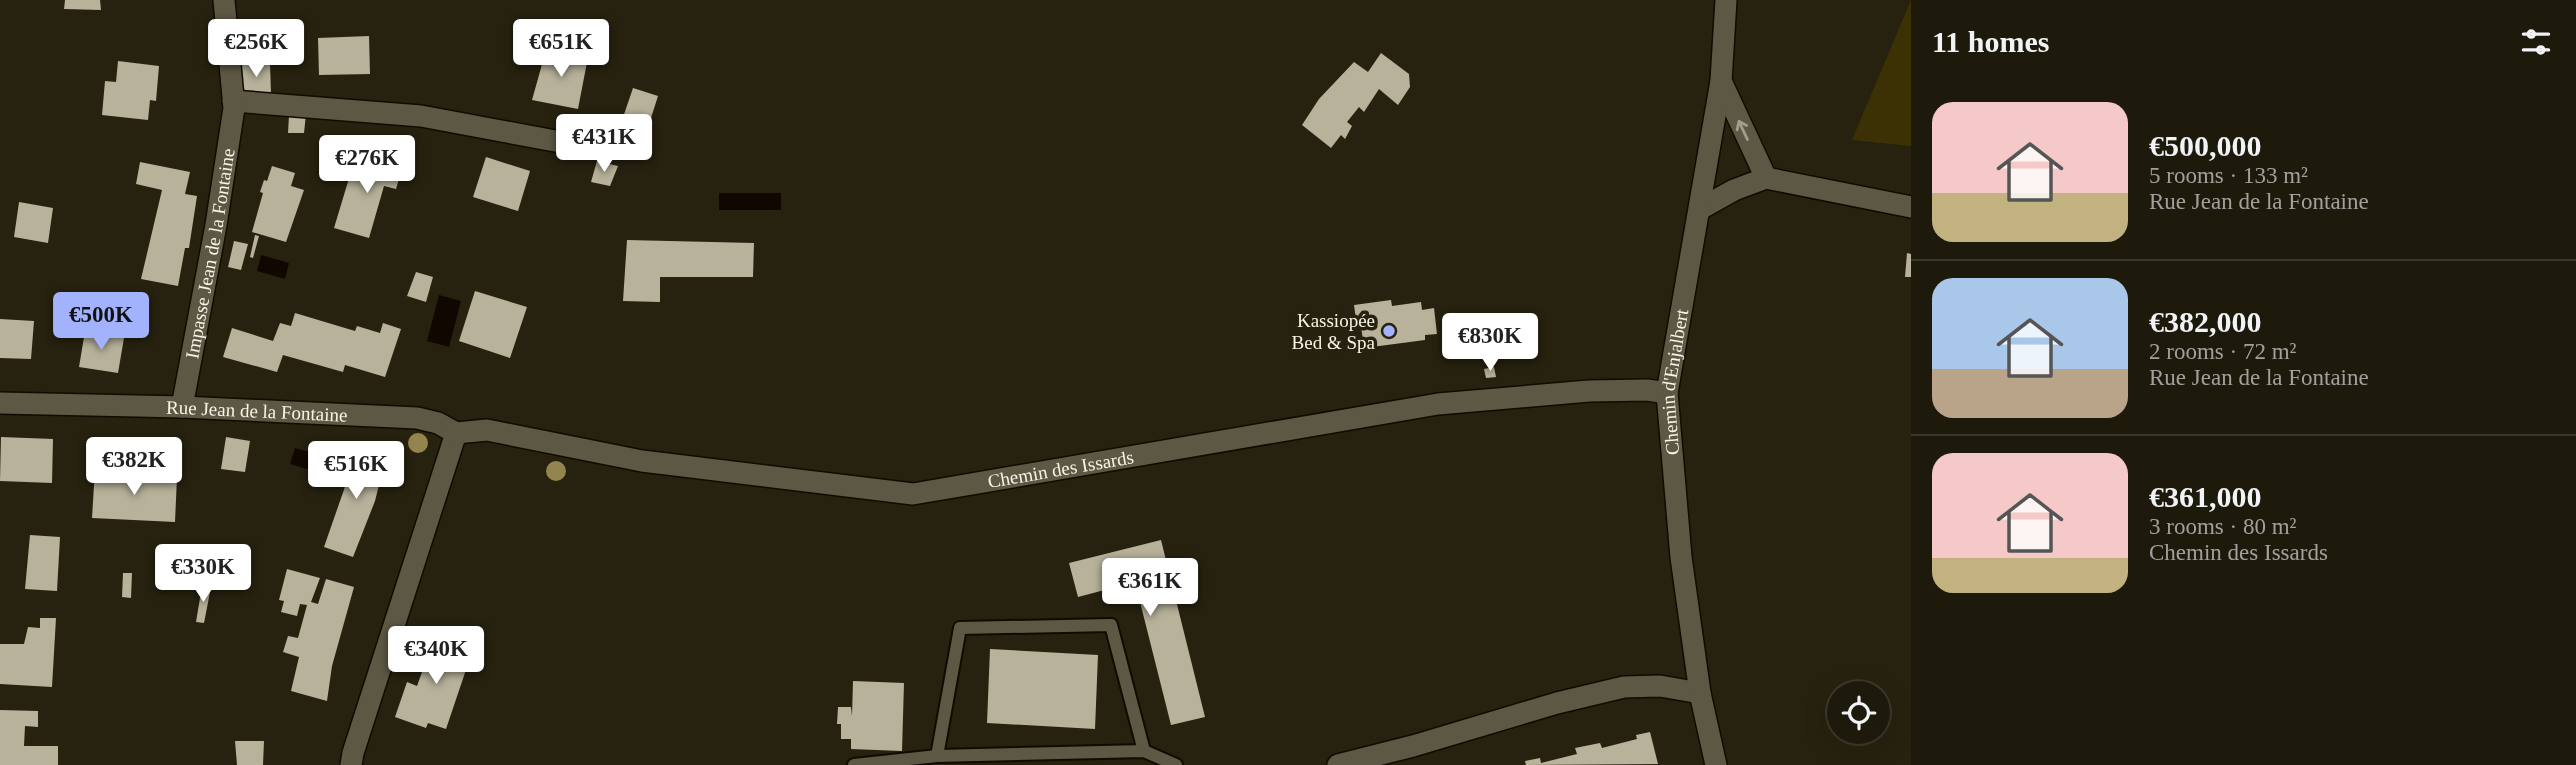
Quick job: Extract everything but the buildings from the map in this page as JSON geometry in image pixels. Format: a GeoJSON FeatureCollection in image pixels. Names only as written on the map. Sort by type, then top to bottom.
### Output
{"type":"FeatureCollection","features":[{"type":"Feature","properties":{"kind":"street","name":"Impasse Jean de la Fontaine"},"geometry":{"type":"LineString","coordinates":[[182,407],[216,225],[233,101],[224,0]]}},
{"type":"Feature","properties":{"kind":"street","name":"Chemin d'Enjalbert"},"geometry":{"type":"LineString","coordinates":[[1716,765],[1700,693],[1681,557],[1667,393],[1721,81],[1726,0]]}},
{"type":"Feature","properties":{"kind":"street"},"geometry":{"type":"LineString","coordinates":[[1721,81],[1766,178]]}},
{"type":"Feature","properties":{"kind":"street"},"geometry":{"type":"LineString","coordinates":[[233,101],[421,116],[582,146]]}},
{"type":"Feature","properties":{"kind":"street"},"geometry":{"type":"LineString","coordinates":[[1700,209],[1734,190],[1766,178],[1911,207]]}},
{"type":"Feature","properties":{"kind":"street","name":"Chemin des Issards"},"geometry":{"type":"LineString","coordinates":[[456,433],[486,430],[642,461],[913,494],[1437,404],[1589,391],[1647,390],[1667,393]]}},
{"type":"Feature","properties":{"kind":"street","name":"Rue Jean de la Fontaine"},"geometry":{"type":"LineString","coordinates":[[0,403],[182,407],[417,418],[438,423],[456,433]]}},
{"type":"Feature","properties":{"kind":"street"},"geometry":{"type":"LineString","coordinates":[[351,765],[456,433]]}},
{"type":"Feature","properties":{"kind":"street"},"geometry":{"type":"LineString","coordinates":[[1338,765],[1413,746],[1557,703],[1624,687],[1660,686],[1700,693]]}},
{"type":"Feature","properties":{"kind":"lane"},"geometry":{"type":"LineString","coordinates":[[937,756],[960,628],[1111,625],[1144,751]]}},
{"type":"Feature","properties":{"kind":"lane"},"geometry":{"type":"LineString","coordinates":[[854,765],[937,756],[1144,751],[1176,765]]}},
{"type":"Feature","properties":{"kind":"shaded area"},"geometry":{"type":"Polygon","coordinates":[[[1911,0],[1911,146],[1852,140],[1911,0]]]}},
{"type":"Feature","properties":{"kind":"shaded area"},"geometry":{"type":"Polygon","coordinates":[[[719,193],[781,193],[781,210],[719,210],[719,193]]]}},
{"type":"Feature","properties":{"kind":"shaded area"},"geometry":{"type":"Polygon","coordinates":[[[261,255],[289,263],[285,279],[257,271],[261,255]]]}},
{"type":"Feature","properties":{"kind":"shaded area"},"geometry":{"type":"Polygon","coordinates":[[[439,295],[461,301],[449,347],[427,341],[439,295]]]}},
{"type":"Feature","properties":{"kind":"shaded area"},"geometry":{"type":"Polygon","coordinates":[[[295,448],[324,456],[319,473],[290,464],[295,448]]]}},
{"type":"Feature","properties":{"kind":"place","name":"Kassiopée Bed & Spa"},"geometry":{"type":"Point","coordinates":[1389,331]}}]}
